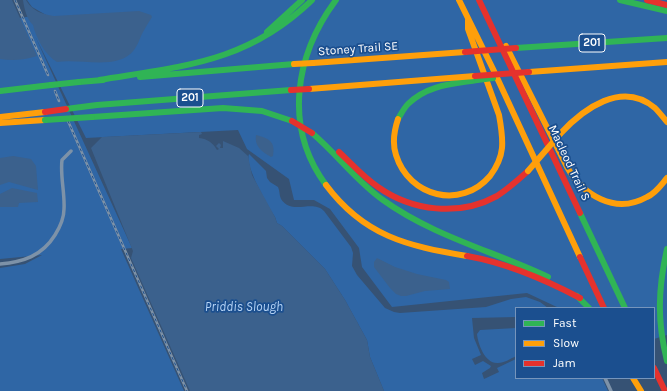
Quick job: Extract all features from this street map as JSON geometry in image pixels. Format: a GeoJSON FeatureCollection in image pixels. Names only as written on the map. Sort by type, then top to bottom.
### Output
{"type":"FeatureCollection","features":[{"type":"Feature","properties":{"kind":"highway"},"geometry":{"type":"LineString","coordinates":[[246,47],[274,26],[302,0]]}},
{"type":"Feature","properties":{"kind":"highway"},"geometry":{"type":"LineString","coordinates":[[100,80],[200,63],[225,56],[246,47],[281,27],[312,0]]}},
{"type":"Feature","properties":{"kind":"highway"},"geometry":{"type":"LineString","coordinates":[[336,0],[322,20],[310,44],[303,67],[300,92],[301,120],[306,143],[316,169],[331,193],[360,220],[373,229],[393,239],[420,248],[482,259],[514,268],[548,281],[580,298]]}},
{"type":"Feature","properties":{"kind":"highway"},"geometry":{"type":"LineString","coordinates":[[458,0],[493,69],[604,307]]}},
{"type":"Feature","properties":{"kind":"highway"},"geometry":{"type":"LineString","coordinates":[[479,0],[493,28],[513,59],[567,167],[578,183],[586,191],[604,201],[616,204],[632,204],[641,202],[655,193],[667,178]]}},
{"type":"Feature","properties":{"kind":"highway"},"geometry":{"type":"LineString","coordinates":[[620,0],[665,8]]}},
{"type":"Feature","properties":{"kind":"highway"},"geometry":{"type":"LineString","coordinates":[[647,0],[665,8]]}},
{"type":"Feature","properties":{"kind":"highway"},"geometry":{"type":"LineString","coordinates":[[468,20],[468,29],[499,115],[503,142],[501,155],[490,176],[474,190],[454,196],[435,194],[425,191],[412,182],[399,166],[394,149],[393,139],[402,110],[409,102],[423,92],[440,86],[476,78]]}},
{"type":"Feature","properties":{"kind":"highway","name":"Macleod Trail S"},"geometry":{"type":"LineString","coordinates":[[493,28],[625,307]]}},
{"type":"Feature","properties":{"kind":"highway","name":"Stoney Trail SE"},"geometry":{"type":"LineString","coordinates":[[0,91],[100,80],[294,64],[667,38]]}},
{"type":"Feature","properties":{"kind":"highway","name":"201"},"geometry":{"type":"LineString","coordinates":[[0,117],[90,106],[291,90],[476,78],[528,72],[667,62]]}},
{"type":"Feature","properties":{"kind":"highway"},"geometry":{"type":"LineString","coordinates":[[0,123],[223,108],[262,111],[292,121],[335,148],[370,182],[381,190],[400,200],[425,208],[443,210],[458,209],[485,202],[507,190],[528,171],[560,134],[580,114],[598,102],[613,97],[622,96],[639,99],[653,106],[667,122]]}},
{"type":"Feature","properties":{"kind":"highway"},"geometry":{"type":"LineString","coordinates":[[314,135],[368,188],[387,203],[450,236],[545,275],[564,286],[580,298],[588,307]]}},
{"type":"Feature","properties":{"kind":"highway"},"geometry":{"type":"LineString","coordinates":[[667,249],[663,268],[659,312],[662,341],[667,361]]}},
{"type":"Feature","properties":{"kind":"highway"},"geometry":{"type":"LineString","coordinates":[[663,268],[667,258]]}},
{"type":"Feature","properties":{"kind":"highway"},"geometry":{"type":"LineString","coordinates":[[655,370],[665,391]]}},
{"type":"Feature","properties":{"kind":"highway"},"geometry":{"type":"LineString","coordinates":[[634,379],[642,391]]}},
{"type":"Feature","properties":{"kind":"highway"},"geometry":{"type":"LineString","coordinates":[[637,379],[642,391]]}},
{"type":"Feature","properties":{"kind":"street"},"geometry":{"type":"LineString","coordinates":[[0,264],[16,262],[35,256],[42,251],[53,238],[60,226],[64,212],[62,160],[71,151]]}},
{"type":"Feature","properties":{"kind":"street"},"geometry":{"type":"LineString","coordinates":[[605,379],[611,391]]}},
{"type":"Feature","properties":{"kind":"shaded area"},"geometry":{"type":"Polygon","coordinates":[[[27,0],[667,0],[667,335],[655,339],[655,307],[557,307],[527,293],[392,307],[362,267],[359,248],[330,209],[314,200],[294,200],[289,179],[247,149],[238,130],[86,138],[35,36],[132,248],[121,249],[184,391],[0,391],[0,268],[25,264],[42,255],[0,259],[0,22],[46,15],[32,7],[27,0]]]}},
{"type":"Feature","properties":{"kind":"shaded area"},"geometry":{"type":"Polygon","coordinates":[[[249,154],[266,171],[267,178],[278,187],[281,199],[286,204],[296,207],[314,206],[324,211],[351,247],[353,253],[352,266],[357,275],[385,308],[400,313],[486,307],[511,299],[526,297],[540,302],[547,307],[515,307],[515,317],[472,318],[474,338],[481,355],[472,359],[475,365],[483,361],[491,366],[482,373],[484,379],[499,372],[497,368],[515,359],[515,379],[602,379],[608,391],[384,391],[370,357],[367,340],[345,300],[325,269],[282,226],[277,223],[253,176],[248,159],[249,154]]]}},
{"type":"Feature","properties":{"kind":"shaded area"},"geometry":{"type":"Polygon","coordinates":[[[515,328],[515,357],[500,363],[489,360],[483,353],[479,343],[477,334],[480,330],[515,328]]]}},
{"type":"Feature","properties":{"kind":"water"},"geometry":{"type":"Polygon","coordinates":[[[0,0],[12,0],[37,56],[18,60],[0,59],[0,0]]]}},
{"type":"Feature","properties":{"kind":"water"},"geometry":{"type":"Polygon","coordinates":[[[23,0],[26,0],[31,7],[38,11],[54,16],[139,11],[151,15],[152,17],[134,50],[127,56],[109,62],[57,62],[45,51],[39,41],[33,25],[26,14],[23,0]]]}},
{"type":"Feature","properties":{"kind":"water","name":"Priddis Slough"},"geometry":{"type":"Polygon","coordinates":[[[201,132],[202,134],[199,135],[199,138],[210,142],[217,150],[219,149],[216,146],[219,143],[221,145],[220,148],[223,148],[223,141],[239,148],[248,156],[252,175],[277,223],[282,226],[325,269],[345,300],[367,340],[370,357],[384,391],[190,391],[131,258],[133,251],[91,148],[102,137],[201,132]]]}},
{"type":"Feature","properties":{"kind":"water"},"geometry":{"type":"Polygon","coordinates":[[[256,135],[264,137],[270,141],[274,151],[273,156],[271,157],[259,148],[256,142],[256,135]]]}},
{"type":"Feature","properties":{"kind":"water"},"geometry":{"type":"Polygon","coordinates":[[[13,156],[31,159],[36,166],[38,190],[9,182],[0,185],[0,158],[13,156]]]}},
{"type":"Feature","properties":{"kind":"water"},"geometry":{"type":"Polygon","coordinates":[[[12,188],[37,193],[38,202],[19,203],[18,207],[0,207],[0,194],[12,188]]]}},
{"type":"Feature","properties":{"kind":"water"},"geometry":{"type":"Polygon","coordinates":[[[377,258],[395,267],[417,274],[446,280],[449,282],[450,289],[425,291],[406,296],[396,294],[374,267],[374,262],[377,258]]]}},
{"type":"Feature","properties":{"kind":"railway"},"geometry":{"type":"LineString","coordinates":[[15,0],[48,75]]}},
{"type":"Feature","properties":{"kind":"railway"},"geometry":{"type":"LineString","coordinates":[[55,91],[59,101]]}},
{"type":"Feature","properties":{"kind":"railway"},"geometry":{"type":"LineString","coordinates":[[68,121],[187,391]]}},
{"type":"Feature","properties":{"kind":"traffic: fast"},"geometry":{"type":"LineString","coordinates":[[267,32],[302,0]]}},
{"type":"Feature","properties":{"kind":"traffic: fast"},"geometry":{"type":"LineString","coordinates":[[99,80],[186,65],[213,58],[238,49],[263,37],[288,21],[312,0]]}},
{"type":"Feature","properties":{"kind":"traffic: fast"},"geometry":{"type":"LineString","coordinates":[[326,185],[312,163],[304,139],[299,115],[300,91],[303,67],[311,44],[322,21],[336,0]]}},
{"type":"Feature","properties":{"kind":"traffic: fast"},"geometry":{"type":"LineString","coordinates":[[620,0],[667,11]]}},
{"type":"Feature","properties":{"kind":"traffic: fast"},"geometry":{"type":"LineString","coordinates":[[516,48],[667,38]]}},
{"type":"Feature","properties":{"kind":"traffic: fast"},"geometry":{"type":"LineString","coordinates":[[140,77],[294,64]]}},
{"type":"Feature","properties":{"kind":"traffic: fast"},"geometry":{"type":"LineString","coordinates":[[477,80],[493,78]]}},
{"type":"Feature","properties":{"kind":"traffic: fast"},"geometry":{"type":"LineString","coordinates":[[79,82],[103,80]]}},
{"type":"Feature","properties":{"kind":"traffic: fast"},"geometry":{"type":"LineString","coordinates":[[398,119],[408,104],[423,93],[440,86],[477,80]]}},
{"type":"Feature","properties":{"kind":"traffic: fast"},"geometry":{"type":"LineString","coordinates":[[51,85],[79,82]]}},
{"type":"Feature","properties":{"kind":"traffic: fast"},"geometry":{"type":"LineString","coordinates":[[0,91],[51,85]]}},
{"type":"Feature","properties":{"kind":"traffic: fast"},"geometry":{"type":"LineString","coordinates":[[66,109],[97,105],[291,90]]}},
{"type":"Feature","properties":{"kind":"traffic: fast"},"geometry":{"type":"LineString","coordinates":[[92,117],[223,108],[262,111],[292,121]]}},
{"type":"Feature","properties":{"kind":"traffic: fast"},"geometry":{"type":"LineString","coordinates":[[45,120],[92,117]]}},
{"type":"Feature","properties":{"kind":"traffic: fast"},"geometry":{"type":"LineString","coordinates":[[312,133],[373,193],[402,213],[422,224],[548,277]]}},
{"type":"Feature","properties":{"kind":"traffic: fast"},"geometry":{"type":"LineString","coordinates":[[580,213],[625,307]]}},
{"type":"Feature","properties":{"kind":"traffic: fast"},"geometry":{"type":"LineString","coordinates":[[667,249],[660,291],[660,319],[667,361]]}},
{"type":"Feature","properties":{"kind":"traffic: fast"},"geometry":{"type":"LineString","coordinates":[[577,296],[588,307]]}},
{"type":"Feature","properties":{"kind":"traffic: slow"},"geometry":{"type":"LineString","coordinates":[[459,0],[493,69],[580,257]]}},
{"type":"Feature","properties":{"kind":"traffic: slow"},"geometry":{"type":"LineString","coordinates":[[398,119],[394,137],[396,155],[403,169],[412,181],[424,189],[437,194],[451,195],[465,193],[478,187],[490,176],[498,163],[502,148],[499,115],[468,29],[468,20]]}},
{"type":"Feature","properties":{"kind":"traffic: slow"},"geometry":{"type":"LineString","coordinates":[[506,46],[567,167],[574,177],[591,194],[612,203],[623,204],[635,202],[653,193],[667,178]]}},
{"type":"Feature","properties":{"kind":"traffic: slow"},"geometry":{"type":"LineString","coordinates":[[313,63],[465,52]]}},
{"type":"Feature","properties":{"kind":"traffic: slow"},"geometry":{"type":"LineString","coordinates":[[529,72],[667,62]]}},
{"type":"Feature","properties":{"kind":"traffic: slow"},"geometry":{"type":"LineString","coordinates":[[294,64],[313,63]]}},
{"type":"Feature","properties":{"kind":"traffic: slow"},"geometry":{"type":"LineString","coordinates":[[309,89],[475,76]]}},
{"type":"Feature","properties":{"kind":"traffic: slow"},"geometry":{"type":"LineString","coordinates":[[560,134],[591,107],[617,97],[629,97],[642,100],[655,108],[667,122]]}},
{"type":"Feature","properties":{"kind":"traffic: slow"},"geometry":{"type":"LineString","coordinates":[[0,117],[45,112]]}},
{"type":"Feature","properties":{"kind":"traffic: slow"},"geometry":{"type":"LineString","coordinates":[[0,123],[45,120]]}},
{"type":"Feature","properties":{"kind":"traffic: slow"},"geometry":{"type":"LineString","coordinates":[[528,171],[560,134]]}},
{"type":"Feature","properties":{"kind":"traffic: slow"},"geometry":{"type":"LineString","coordinates":[[326,185],[356,216],[371,227],[388,236],[425,248],[467,256]]}},
{"type":"Feature","properties":{"kind":"traffic: slow"},"geometry":{"type":"LineString","coordinates":[[634,379],[641,391]]}},
{"type":"Feature","properties":{"kind":"traffic: jam"},"geometry":{"type":"LineString","coordinates":[[479,0],[580,213]]}},
{"type":"Feature","properties":{"kind":"traffic: jam"},"geometry":{"type":"LineString","coordinates":[[647,0],[667,5]]}},
{"type":"Feature","properties":{"kind":"traffic: jam"},"geometry":{"type":"LineString","coordinates":[[465,52],[516,48]]}},
{"type":"Feature","properties":{"kind":"traffic: jam"},"geometry":{"type":"LineString","coordinates":[[475,76],[529,72]]}},
{"type":"Feature","properties":{"kind":"traffic: jam"},"geometry":{"type":"LineString","coordinates":[[291,90],[309,89]]}},
{"type":"Feature","properties":{"kind":"traffic: jam"},"geometry":{"type":"LineString","coordinates":[[45,112],[66,109]]}},
{"type":"Feature","properties":{"kind":"traffic: jam"},"geometry":{"type":"LineString","coordinates":[[292,121],[312,133]]}},
{"type":"Feature","properties":{"kind":"traffic: jam"},"geometry":{"type":"LineString","coordinates":[[339,152],[367,179],[391,195],[421,206],[436,208],[452,209],[482,203],[497,196],[528,171]]}},
{"type":"Feature","properties":{"kind":"traffic: jam"},"geometry":{"type":"LineString","coordinates":[[467,256],[525,272],[580,298]]}},
{"type":"Feature","properties":{"kind":"traffic: jam"},"geometry":{"type":"LineString","coordinates":[[580,257],[604,307]]}},
{"type":"Feature","properties":{"kind":"traffic: jam"},"geometry":{"type":"LineString","coordinates":[[655,370],[665,391]]}}]}
